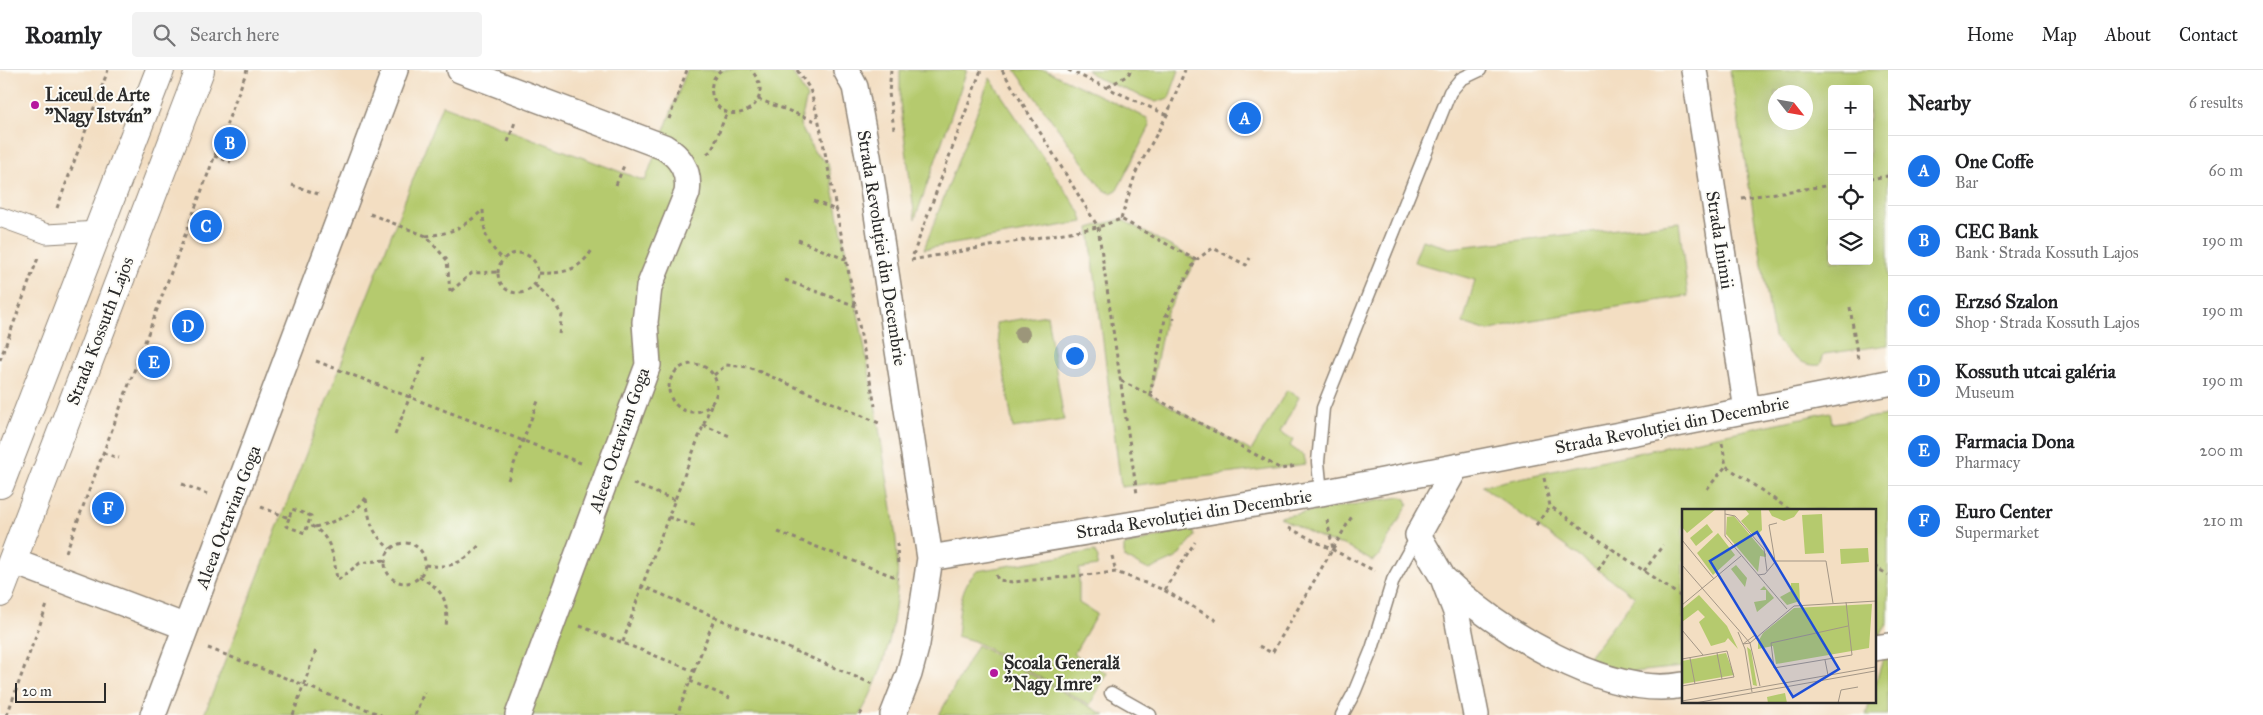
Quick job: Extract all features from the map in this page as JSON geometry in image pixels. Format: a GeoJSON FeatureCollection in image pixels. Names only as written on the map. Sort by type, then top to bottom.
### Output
{"type":"FeatureCollection","features":[{"type":"Feature","properties":{"kind":"main road"},"geometry":{"type":"LineString","coordinates":[[0,484],[160,70]]}},
{"type":"Feature","properties":{"kind":"main road","name":"Strada Kossuth Lajos"},"geometry":{"type":"LineString","coordinates":[[0,593],[200,70]]}},
{"type":"Feature","properties":{"kind":"main road"},"geometry":{"type":"LineString","coordinates":[[98,231],[142,221]]}},
{"type":"Feature","properties":{"kind":"street","name":"Aleea Octavian Goga"},"geometry":{"type":"LineString","coordinates":[[153,715],[395,70]]}},
{"type":"Feature","properties":{"kind":"street"},"geometry":{"type":"LineString","coordinates":[[460,70],[659,145],[674,153],[684,166],[687,174]]}},
{"type":"Feature","properties":{"kind":"street","name":"Strada Inimii"},"geometry":{"type":"LineString","coordinates":[[1694,70],[1747,410]]}},
{"type":"Feature","properties":{"kind":"street","name":"Strada Revoluției din Decembrie"},"geometry":{"type":"LineString","coordinates":[[853,76],[868,156],[930,558],[917,644],[909,674],[893,715]]}},
{"type":"Feature","properties":{"kind":"street","name":"Aleea Octavian Goga"},"geometry":{"type":"LineString","coordinates":[[518,715],[648,365],[645,322],[649,287],[687,194],[687,174]]}},
{"type":"Feature","properties":{"kind":"street"},"geometry":{"type":"LineString","coordinates":[[0,217],[47,234],[98,231]]}},
{"type":"Feature","properties":{"kind":"street","name":"Strada Revoluției din Decembrie"},"geometry":{"type":"LineString","coordinates":[[930,558],[1321,493],[1888,383]]}},
{"type":"Feature","properties":{"kind":"street"},"geometry":{"type":"LineString","coordinates":[[1456,466],[1418,535],[1444,578],[1456,612],[1476,715]]}},
{"type":"Feature","properties":{"kind":"street"},"geometry":{"type":"LineString","coordinates":[[12,561],[184,632]]}},
{"type":"Feature","properties":{"kind":"street"},"geometry":{"type":"LineString","coordinates":[[1444,578],[1464,598],[1498,622],[1558,658],[1591,673],[1630,684],[1682,685]]}},
{"type":"Feature","properties":{"kind":"street"},"geometry":{"type":"LineString","coordinates":[[1482,715],[1494,715]]}},
{"type":"Feature","properties":{"kind":"lane"},"geometry":{"type":"LineString","coordinates":[[1321,493],[1318,462],[1323,408],[1450,92],[1461,79],[1480,70]]}},
{"type":"Feature","properties":{"kind":"lane"},"geometry":{"type":"LineString","coordinates":[[1342,715],[1354,693],[1372,649],[1393,580],[1418,535]]}},
{"type":"Feature","properties":{"kind":"lane"},"geometry":{"type":"LineString","coordinates":[[1111,693],[1150,715]]}},
{"type":"Feature","properties":{"kind":"path"},"geometry":{"type":"LineString","coordinates":[[77,152],[108,70]]}},
{"type":"Feature","properties":{"kind":"path"},"geometry":{"type":"LineString","coordinates":[[7,715],[103,452],[247,70]]}},
{"type":"Feature","properties":{"kind":"path"},"geometry":{"type":"LineString","coordinates":[[659,145],[687,70]]}},
{"type":"Feature","properties":{"kind":"path"},"geometry":{"type":"LineString","coordinates":[[721,70],[712,81],[712,93],[720,108],[727,112],[742,113],[755,105],[758,99],[760,83],[751,70]]}},
{"type":"Feature","properties":{"kind":"path"},"geometry":{"type":"LineString","coordinates":[[797,70],[810,89],[819,122],[880,432]]}},
{"type":"Feature","properties":{"kind":"path"},"geometry":{"type":"LineString","coordinates":[[912,260],[981,70]]}},
{"type":"Feature","properties":{"kind":"path"},"geometry":{"type":"LineString","coordinates":[[1002,70],[1098,227],[1141,523]]}},
{"type":"Feature","properties":{"kind":"path"},"geometry":{"type":"LineString","coordinates":[[1068,70],[1167,115]]}},
{"type":"Feature","properties":{"kind":"path"},"geometry":{"type":"LineString","coordinates":[[1108,88],[1128,75],[1131,70]]}},
{"type":"Feature","properties":{"kind":"path"},"geometry":{"type":"LineString","coordinates":[[1121,219],[1136,172],[1167,115],[1185,70]]}},
{"type":"Feature","properties":{"kind":"path"},"geometry":{"type":"LineString","coordinates":[[758,99],[819,122]]}},
{"type":"Feature","properties":{"kind":"path"},"geometry":{"type":"LineString","coordinates":[[687,174],[712,150],[727,112]]}},
{"type":"Feature","properties":{"kind":"path"},"geometry":{"type":"LineString","coordinates":[[214,156],[231,162]]}},
{"type":"Feature","properties":{"kind":"path"},"geometry":{"type":"LineString","coordinates":[[1873,178],[1888,176]]}},
{"type":"Feature","properties":{"kind":"path"},"geometry":{"type":"LineString","coordinates":[[1714,202],[1828,185]]}},
{"type":"Feature","properties":{"kind":"path"},"geometry":{"type":"LineString","coordinates":[[814,201],[838,211]]}},
{"type":"Feature","properties":{"kind":"path"},"geometry":{"type":"LineString","coordinates":[[344,204],[426,236],[447,260],[450,291],[472,273],[498,272]]}},
{"type":"Feature","properties":{"kind":"path"},"geometry":{"type":"LineString","coordinates":[[426,236],[448,233],[462,228],[483,210],[486,236],[490,246],[503,259]]}},
{"type":"Feature","properties":{"kind":"path"},"geometry":{"type":"LineString","coordinates":[[885,264],[1098,227],[1121,219],[1196,260]]}},
{"type":"Feature","properties":{"kind":"path"},"geometry":{"type":"LineString","coordinates":[[798,240],[847,260]]}},
{"type":"Feature","properties":{"kind":"path"},"geometry":{"type":"LineString","coordinates":[[1150,395],[1166,314],[1196,260],[1213,248],[1246,265],[1250,258]]}},
{"type":"Feature","properties":{"kind":"path"},"geometry":{"type":"LineString","coordinates":[[539,273],[556,274],[570,271],[580,264],[592,250]]}},
{"type":"Feature","properties":{"kind":"path"},"geometry":{"type":"LineString","coordinates":[[515,253],[522,253],[534,260],[539,273],[535,285],[524,293],[512,292],[501,284],[498,272],[503,259],[515,253]]}},
{"type":"Feature","properties":{"kind":"path"},"geometry":{"type":"LineString","coordinates":[[785,280],[856,307]]}},
{"type":"Feature","properties":{"kind":"path"},"geometry":{"type":"LineString","coordinates":[[535,285],[554,303],[562,315],[559,334]]}},
{"type":"Feature","properties":{"kind":"path"},"geometry":{"type":"LineString","coordinates":[[1850,308],[1862,387]]}},
{"type":"Feature","properties":{"kind":"path"},"geometry":{"type":"LineString","coordinates":[[1166,314],[1175,319]]}},
{"type":"Feature","properties":{"kind":"path"},"geometry":{"type":"LineString","coordinates":[[290,351],[675,500]]}},
{"type":"Feature","properties":{"kind":"path"},"geometry":{"type":"LineString","coordinates":[[395,435],[424,357]]}},
{"type":"Feature","properties":{"kind":"path"},"geometry":{"type":"LineString","coordinates":[[623,642],[668,516],[710,405],[717,393],[717,381],[714,375],[703,366],[687,364],[673,373],[669,388],[673,402],[684,410],[696,412],[710,405]]}},
{"type":"Feature","properties":{"kind":"path"},"geometry":{"type":"LineString","coordinates":[[714,375],[726,365],[749,367],[879,423]]}},
{"type":"Feature","properties":{"kind":"path"},"geometry":{"type":"LineString","coordinates":[[1121,381],[1150,395],[1281,468],[1318,462]]}},
{"type":"Feature","properties":{"kind":"path"},"geometry":{"type":"LineString","coordinates":[[508,480],[538,401]]}},
{"type":"Feature","properties":{"kind":"path"},"geometry":{"type":"LineString","coordinates":[[1719,416],[1726,466],[1789,509]]}},
{"type":"Feature","properties":{"kind":"path"},"geometry":{"type":"LineString","coordinates":[[703,424],[732,437]]}},
{"type":"Feature","properties":{"kind":"path"},"geometry":{"type":"LineString","coordinates":[[1539,450],[1550,506],[1682,597]]}},
{"type":"Feature","properties":{"kind":"path"},"geometry":{"type":"LineString","coordinates":[[103,452],[119,458]]}},
{"type":"Feature","properties":{"kind":"path"},"geometry":{"type":"LineString","coordinates":[[1707,489],[1726,466]]}},
{"type":"Feature","properties":{"kind":"path"},"geometry":{"type":"LineString","coordinates":[[1260,646],[1272,653],[1371,483]]}},
{"type":"Feature","properties":{"kind":"path"},"geometry":{"type":"LineString","coordinates":[[235,498],[289,518]]}},
{"type":"Feature","properties":{"kind":"path"},"geometry":{"type":"LineString","coordinates":[[315,528],[347,517],[358,510],[366,498],[375,537],[390,549]]}},
{"type":"Feature","properties":{"kind":"path"},"geometry":{"type":"LineString","coordinates":[[1536,525],[1550,506]]}},
{"type":"Feature","properties":{"kind":"path"},"geometry":{"type":"LineString","coordinates":[[292,509],[310,516],[304,533],[286,526],[289,518],[292,509]]}},
{"type":"Feature","properties":{"kind":"path"},"geometry":{"type":"LineString","coordinates":[[668,516],[696,526]]}},
{"type":"Feature","properties":{"kind":"path"},"geometry":{"type":"LineString","coordinates":[[308,524],[325,536],[330,545],[337,580],[360,563],[385,560]]}},
{"type":"Feature","properties":{"kind":"path"},"geometry":{"type":"LineString","coordinates":[[1284,526],[1393,580]]}},
{"type":"Feature","properties":{"kind":"path"},"geometry":{"type":"LineString","coordinates":[[778,532],[898,578]]}},
{"type":"Feature","properties":{"kind":"path"},"geometry":{"type":"LineString","coordinates":[[1164,590],[1200,535]]}},
{"type":"Feature","properties":{"kind":"path"},"geometry":{"type":"LineString","coordinates":[[897,537],[898,584]]}},
{"type":"Feature","properties":{"kind":"path"},"geometry":{"type":"LineString","coordinates":[[402,543],[415,545],[424,556],[425,565],[418,577],[411,582],[398,582],[388,574],[385,560],[390,549],[402,543]]}},
{"type":"Feature","properties":{"kind":"path"},"geometry":{"type":"LineString","coordinates":[[425,565],[442,568],[456,564],[468,558],[481,544]]}},
{"type":"Feature","properties":{"kind":"path"},"geometry":{"type":"LineString","coordinates":[[1644,571],[1662,545]]}},
{"type":"Feature","properties":{"kind":"path"},"geometry":{"type":"LineString","coordinates":[[987,548],[998,580],[1013,582],[1116,572],[1164,590],[1216,621]]}},
{"type":"Feature","properties":{"kind":"path"},"geometry":{"type":"LineString","coordinates":[[1598,570],[1612,549]]}},
{"type":"Feature","properties":{"kind":"path"},"geometry":{"type":"LineString","coordinates":[[1876,567],[1888,575]]}},
{"type":"Feature","properties":{"kind":"path"},"geometry":{"type":"LineString","coordinates":[[418,577],[430,583],[440,592],[448,609],[446,627]]}},
{"type":"Feature","properties":{"kind":"path"},"geometry":{"type":"LineString","coordinates":[[642,586],[876,686]]}},
{"type":"Feature","properties":{"kind":"path"},"geometry":{"type":"LineString","coordinates":[[556,616],[694,671]]}},
{"type":"Feature","properties":{"kind":"path"},"geometry":{"type":"LineString","coordinates":[[677,715],[715,617]]}},
{"type":"Feature","properties":{"kind":"path"},"geometry":{"type":"LineString","coordinates":[[184,632],[303,685],[382,715]]}},
{"type":"Feature","properties":{"kind":"path"},"geometry":{"type":"LineString","coordinates":[[292,715],[316,650]]}},
{"type":"Feature","properties":{"kind":"path"},"geometry":{"type":"LineString","coordinates":[[872,693],[879,676]]}},
{"type":"Feature","properties":{"kind":"path"},"geometry":{"type":"LineString","coordinates":[[690,681],[730,698]]}},
{"type":"Feature","properties":{"kind":"path"},"geometry":{"type":"LineString","coordinates":[[415,715],[424,692]]}},
{"type":"Feature","properties":{"kind":"path"},"geometry":{"type":"LineString","coordinates":[[860,715],[868,700]]}},
{"type":"Feature","properties":{"kind":"green space"},"geometry":{"type":"Polygon","coordinates":[[[687,70],[791,70],[807,97],[800,125],[815,153],[828,163],[871,380],[896,538],[898,572],[893,622],[886,654],[875,685],[860,715],[204,715],[442,105],[645,181],[687,70]]]}},
{"type":"Feature","properties":{"kind":"green space"},"geometry":{"type":"Polygon","coordinates":[[[900,70],[967,70],[915,219],[900,102],[900,70]]]}},
{"type":"Feature","properties":{"kind":"green space"},"geometry":{"type":"Polygon","coordinates":[[[1015,70],[1045,70],[1147,118],[1150,126],[1117,190],[1111,193],[1103,190],[1015,70]]]}},
{"type":"Feature","properties":{"kind":"green space"},"geometry":{"type":"Polygon","coordinates":[[[1087,70],[1179,70],[1169,98],[1156,102],[1097,78],[1087,70]]]}},
{"type":"Feature","properties":{"kind":"green space"},"geometry":{"type":"Polygon","coordinates":[[[1730,70],[1888,70],[1888,345],[1824,354],[1820,365],[1800,361],[1774,337],[1730,70]]]}},
{"type":"Feature","properties":{"kind":"green space"},"geometry":{"type":"Polygon","coordinates":[[[990,78],[1081,214],[1083,222],[924,249],[990,78]]]}},
{"type":"Feature","properties":{"kind":"green space"},"geometry":{"type":"Polygon","coordinates":[[[1121,219],[1196,260],[1166,314],[1150,395],[1251,451],[1287,390],[1299,397],[1280,433],[1293,440],[1290,446],[1304,456],[1306,464],[1121,487],[1089,228],[1121,219]]]}},
{"type":"Feature","properties":{"kind":"green space"},"geometry":{"type":"Polygon","coordinates":[[[1679,222],[1688,296],[1526,321],[1488,331],[1463,323],[1475,280],[1414,262],[1422,240],[1450,248],[1679,222]]]}},
{"type":"Feature","properties":{"kind":"green space"},"geometry":{"type":"Polygon","coordinates":[[[1047,315],[1064,420],[1013,428],[996,323],[1047,315]]]}},
{"type":"Feature","properties":{"kind":"green space"},"geometry":{"type":"Polygon","coordinates":[[[1830,412],[1832,423],[1888,415],[1888,623],[1878,638],[1876,638],[1876,509],[1682,509],[1682,667],[1622,673],[1586,661],[1635,597],[1482,486],[1830,412]]]}},
{"type":"Feature","properties":{"kind":"green space"},"geometry":{"type":"Polygon","coordinates":[[[1400,497],[1406,499],[1408,504],[1378,557],[1372,561],[1344,545],[1327,541],[1279,517],[1400,497]]]}},
{"type":"Feature","properties":{"kind":"green space"},"geometry":{"type":"Polygon","coordinates":[[[1192,528],[1195,536],[1176,558],[1149,570],[1124,557],[1124,546],[1192,528]]]}},
{"type":"Feature","properties":{"kind":"green space"},"geometry":{"type":"Polygon","coordinates":[[[1094,551],[1098,558],[1097,566],[1079,569],[1079,603],[1097,614],[1074,654],[1107,673],[1090,705],[974,641],[957,636],[963,593],[966,585],[977,571],[1094,551]]]}},
{"type":"Feature","properties":{"kind":"green space","name":"Școala Generală \"Nagy Imre\""},"geometry":{"type":"Polygon","coordinates":[[[977,645],[1105,715],[939,715],[977,645]]]}},
{"type":"Feature","properties":{"kind":"green space"},"geometry":{"type":"Polygon","coordinates":[[[1884,656],[1888,656],[1888,715],[1866,715],[1870,702],[1876,702],[1876,682],[1884,656]]]}},
{"type":"Feature","properties":{"kind":"place","name":"Liceul de Arte \"Nagy István\""},"geometry":{"type":"Point","coordinates":[35,105]}},
{"type":"Feature","properties":{"kind":"place","name":"One Coffe"},"geometry":{"type":"Point","coordinates":[1245,118]}},
{"type":"Feature","properties":{"kind":"place","name":"CEC Bank"},"geometry":{"type":"Point","coordinates":[230,143]}},
{"type":"Feature","properties":{"kind":"place","name":"Erzsó Szalon"},"geometry":{"type":"Point","coordinates":[206,226]}},
{"type":"Feature","properties":{"kind":"place","name":"Kossuth utcai galéria"},"geometry":{"type":"Point","coordinates":[188,326]}},
{"type":"Feature","properties":{"kind":"place","name":"Farmacia Dona"},"geometry":{"type":"Point","coordinates":[154,362]}},
{"type":"Feature","properties":{"kind":"place","name":"Euro Center"},"geometry":{"type":"Point","coordinates":[108,508]}},
{"type":"Feature","properties":{"kind":"place","name":"Școala Generală \"Nagy Imre\""},"geometry":{"type":"Point","coordinates":[994,673]}}]}
